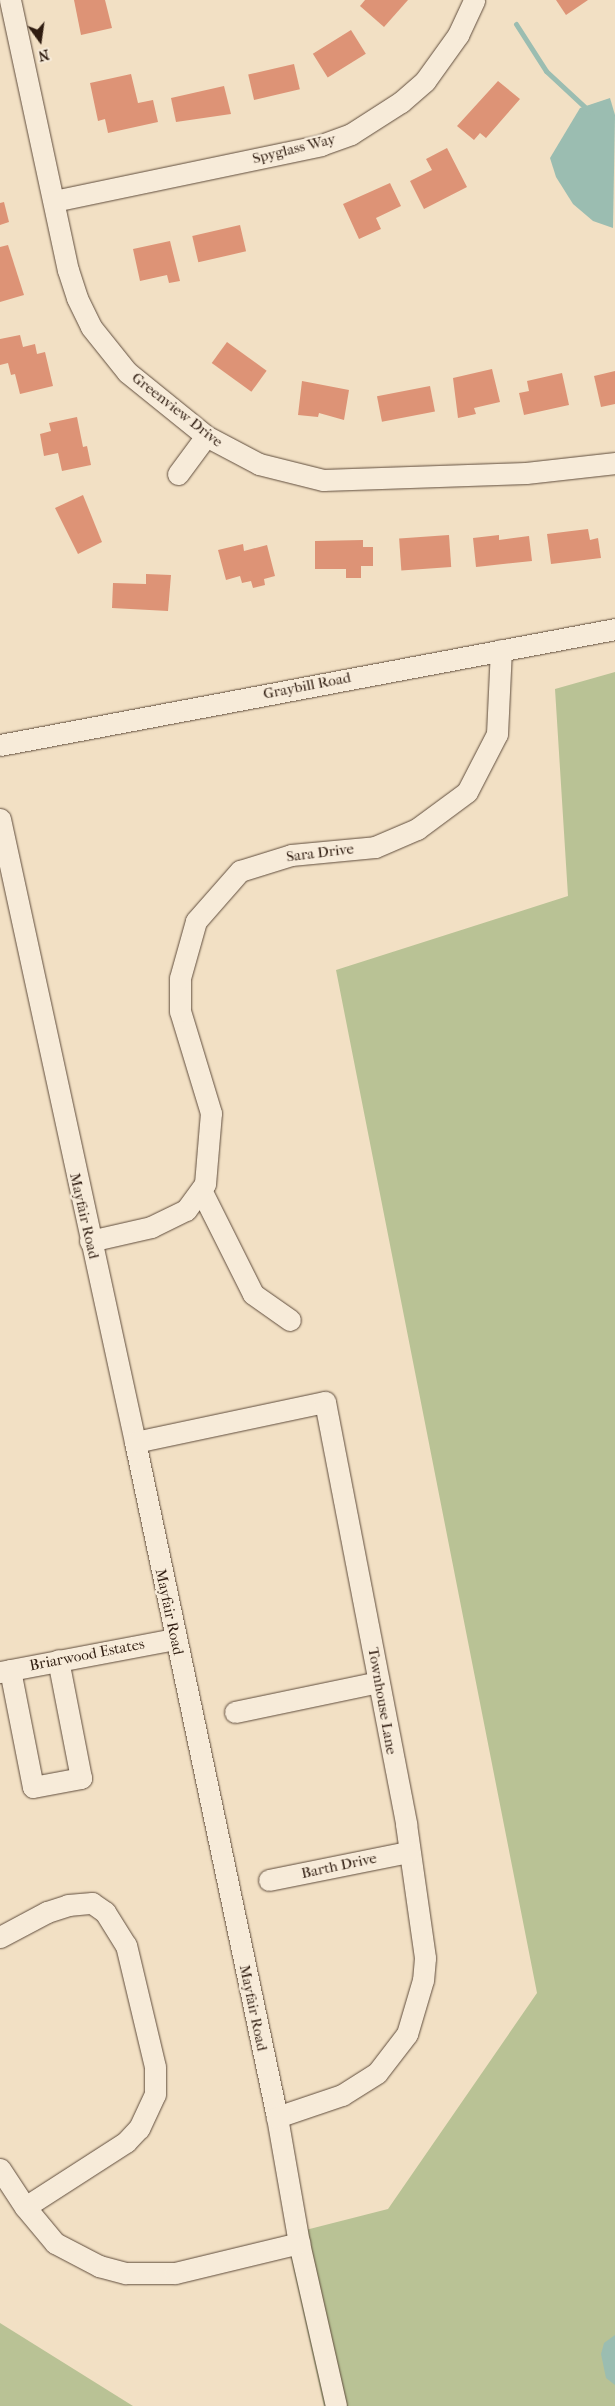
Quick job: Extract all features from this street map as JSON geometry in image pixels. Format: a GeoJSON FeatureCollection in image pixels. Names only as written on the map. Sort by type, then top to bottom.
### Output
{"type":"FeatureCollection","features":[{"type":"Feature","properties":{"kind":"street","name":"Greenview Drive"},"geometry":{"type":"LineString","coordinates":[[10,0],[68,270],[91,327],[127,372],[206,436],[259,464],[323,480],[526,473],[615,463]]}},
{"type":"Feature","properties":{"kind":"street","name":"Spyglass Way"},"geometry":{"type":"LineString","coordinates":[[54,201],[320,145],[351,134],[394,108],[425,81],[458,35],[474,0]]}},
{"type":"Feature","properties":{"kind":"street"},"geometry":{"type":"LineString","coordinates":[[178,474],[206,436]]}},
{"type":"Feature","properties":{"kind":"street","name":"Graybill Road"},"geometry":{"type":"LineString","coordinates":[[0,745],[615,629]]}},
{"type":"Feature","properties":{"kind":"street","name":"Sara Drive"},"geometry":{"type":"LineString","coordinates":[[90,1241],[151,1227],[186,1210],[205,1184],[211,1113],[180,1011],[180,978],[196,922],[240,871],[291,855],[375,847],[417,829],[467,792],[496,734],[501,650]]}},
{"type":"Feature","properties":{"kind":"street","name":"Mayfair Road"},"geometry":{"type":"LineString","coordinates":[[0,818],[135,1442],[174,1639],[277,2117],[299,2243],[336,2406]]}},
{"type":"Feature","properties":{"kind":"street"},"geometry":{"type":"LineString","coordinates":[[201,1190],[253,1294],[290,1320]]}},
{"type":"Feature","properties":{"kind":"street","name":"Townhouse Lane"},"geometry":{"type":"LineString","coordinates":[[135,1442],[325,1402],[351,1548],[376,1658],[378,1682],[406,1824],[408,1852],[425,1958],[418,2004],[407,2034],[394,2055],[360,2086],[277,2117]]}},
{"type":"Feature","properties":{"kind":"street","name":"Briarwood Estates"},"geometry":{"type":"LineString","coordinates":[[5,1671],[174,1639]]}},
{"type":"Feature","properties":{"kind":"street"},"geometry":{"type":"LineString","coordinates":[[5,1671],[33,1787],[81,1778],[58,1660]]}},
{"type":"Feature","properties":{"kind":"street"},"geometry":{"type":"LineString","coordinates":[[236,1712],[378,1682]]}},
{"type":"Feature","properties":{"kind":"street","name":"Barth Drive"},"geometry":{"type":"LineString","coordinates":[[269,1880],[408,1852]]}},
{"type":"Feature","properties":{"kind":"street"},"geometry":{"type":"LineString","coordinates":[[0,1938],[19,1926],[68,1905],[92,1903],[105,1912],[126,1944],[156,2075],[148,2113],[126,2142],[25,2207]]}},
{"type":"Feature","properties":{"kind":"street"},"geometry":{"type":"LineString","coordinates":[[0,2169],[25,2207],[55,2243],[99,2266],[126,2273],[175,2273],[299,2243]]}},
{"type":"Feature","properties":{"kind":"green space"},"geometry":{"type":"Polygon","coordinates":[[[615,672],[615,2406],[324,2406],[286,2235],[388,2209],[537,1993],[336,970],[568,896],[555,689],[615,672]]]}},
{"type":"Feature","properties":{"kind":"green space"},"geometry":{"type":"Polygon","coordinates":[[[0,2323],[133,2406],[0,2406],[0,2323]]]}},
{"type":"Feature","properties":{"kind":"water"},"geometry":{"type":"Polygon","coordinates":[[[610,98],[615,115],[613,228],[593,221],[573,204],[556,177],[550,158],[580,108],[610,98]]]}},
{"type":"Feature","properties":{"kind":"water"},"geometry":{"type":"Polygon","coordinates":[[[615,2335],[615,2385],[606,2378],[601,2354],[604,2343],[615,2335]]]}},
{"type":"Feature","properties":{"kind":"building"},"geometry":{"type":"Polygon","coordinates":[[[74,0],[105,0],[112,28],[81,35],[74,0]]]}},
{"type":"Feature","properties":{"kind":"building"},"geometry":{"type":"Polygon","coordinates":[[[365,0],[408,0],[384,27],[360,6],[365,0]]]}},
{"type":"Feature","properties":{"kind":"building"},"geometry":{"type":"Polygon","coordinates":[[[556,0],[588,0],[566,15],[556,0]]]}},
{"type":"Feature","properties":{"kind":"building"},"geometry":{"type":"Polygon","coordinates":[[[351,30],[366,54],[328,78],[313,54],[351,30]]]}},
{"type":"Feature","properties":{"kind":"building"},"geometry":{"type":"Polygon","coordinates":[[[294,64],[300,89],[254,100],[248,75],[294,64]]]}},
{"type":"Feature","properties":{"kind":"building"},"geometry":{"type":"Polygon","coordinates":[[[131,74],[138,103],[153,100],[158,122],[108,133],[105,119],[98,121],[90,83],[131,74]]]}},
{"type":"Feature","properties":{"kind":"building"},"geometry":{"type":"Polygon","coordinates":[[[498,81],[520,99],[486,138],[480,133],[474,140],[457,126],[498,81]]]}},
{"type":"Feature","properties":{"kind":"building"},"geometry":{"type":"Polygon","coordinates":[[[224,86],[231,114],[176,122],[171,98],[224,86]]]}},
{"type":"Feature","properties":{"kind":"building"},"geometry":{"type":"Polygon","coordinates":[[[447,148],[467,187],[424,209],[410,181],[432,170],[426,159],[447,148]]]}},
{"type":"Feature","properties":{"kind":"building"},"geometry":{"type":"Polygon","coordinates":[[[390,183],[401,206],[376,218],[381,229],[359,239],[343,204],[390,183]]]}},
{"type":"Feature","properties":{"kind":"building"},"geometry":{"type":"Polygon","coordinates":[[[4,202],[9,222],[0,225],[0,203],[4,202]]]}},
{"type":"Feature","properties":{"kind":"building"},"geometry":{"type":"Polygon","coordinates":[[[240,225],[246,251],[198,262],[192,236],[240,225]]]}},
{"type":"Feature","properties":{"kind":"building"},"geometry":{"type":"Polygon","coordinates":[[[170,241],[180,281],[169,283],[167,275],[140,281],[133,249],[170,241]]]}},
{"type":"Feature","properties":{"kind":"building"},"geometry":{"type":"Polygon","coordinates":[[[8,245],[24,295],[0,302],[0,247],[8,245]]]}},
{"type":"Feature","properties":{"kind":"building"},"geometry":{"type":"Polygon","coordinates":[[[20,335],[23,347],[35,344],[37,354],[45,352],[53,386],[20,394],[15,374],[11,375],[8,363],[0,365],[0,339],[20,335]]]}},
{"type":"Feature","properties":{"kind":"building"},"geometry":{"type":"Polygon","coordinates":[[[227,342],[267,371],[251,392],[212,363],[227,342]]]}},
{"type":"Feature","properties":{"kind":"building"},"geometry":{"type":"Polygon","coordinates":[[[492,369],[500,402],[474,408],[476,414],[458,418],[453,378],[492,369]]]}},
{"type":"Feature","properties":{"kind":"building"},"geometry":{"type":"Polygon","coordinates":[[[615,371],[615,404],[601,407],[594,376],[615,371]]]}},
{"type":"Feature","properties":{"kind":"building"},"geometry":{"type":"Polygon","coordinates":[[[562,373],[569,405],[524,415],[519,393],[529,391],[527,381],[562,373]]]}},
{"type":"Feature","properties":{"kind":"building"},"geometry":{"type":"Polygon","coordinates":[[[302,381],[349,390],[344,420],[319,413],[318,417],[298,415],[302,381]]]}},
{"type":"Feature","properties":{"kind":"building"},"geometry":{"type":"Polygon","coordinates":[[[430,386],[435,412],[382,422],[377,396],[430,386]]]}},
{"type":"Feature","properties":{"kind":"building"},"geometry":{"type":"Polygon","coordinates":[[[77,417],[83,447],[87,446],[91,465],[62,471],[58,453],[44,456],[40,434],[51,431],[49,423],[77,417]]]}},
{"type":"Feature","properties":{"kind":"building"},"geometry":{"type":"Polygon","coordinates":[[[83,495],[102,542],[78,554],[55,508],[83,495]]]}},
{"type":"Feature","properties":{"kind":"building"},"geometry":{"type":"Polygon","coordinates":[[[588,529],[590,540],[598,538],[601,558],[551,564],[547,534],[588,529]]]}},
{"type":"Feature","properties":{"kind":"building"},"geometry":{"type":"Polygon","coordinates":[[[449,535],[451,567],[401,570],[399,538],[449,535]]]}},
{"type":"Feature","properties":{"kind":"building"},"geometry":{"type":"Polygon","coordinates":[[[499,535],[499,540],[529,536],[532,561],[476,567],[473,538],[499,535]]]}},
{"type":"Feature","properties":{"kind":"building"},"geometry":{"type":"Polygon","coordinates":[[[363,540],[363,547],[373,547],[373,566],[361,566],[361,578],[346,578],[346,569],[315,569],[315,541],[363,540]]]}},
{"type":"Feature","properties":{"kind":"building"},"geometry":{"type":"Polygon","coordinates":[[[243,544],[244,551],[267,545],[275,576],[264,579],[265,585],[253,588],[251,581],[242,583],[240,576],[226,580],[218,550],[243,544]]]}},
{"type":"Feature","properties":{"kind":"building"},"geometry":{"type":"Polygon","coordinates":[[[146,574],[171,575],[168,611],[112,608],[113,583],[146,584],[146,574]]]}},
{"type":"Feature","properties":{"kind":"waterway"},"geometry":{"type":"LineString","coordinates":[[516,24],[546,71],[589,111]]}}]}
